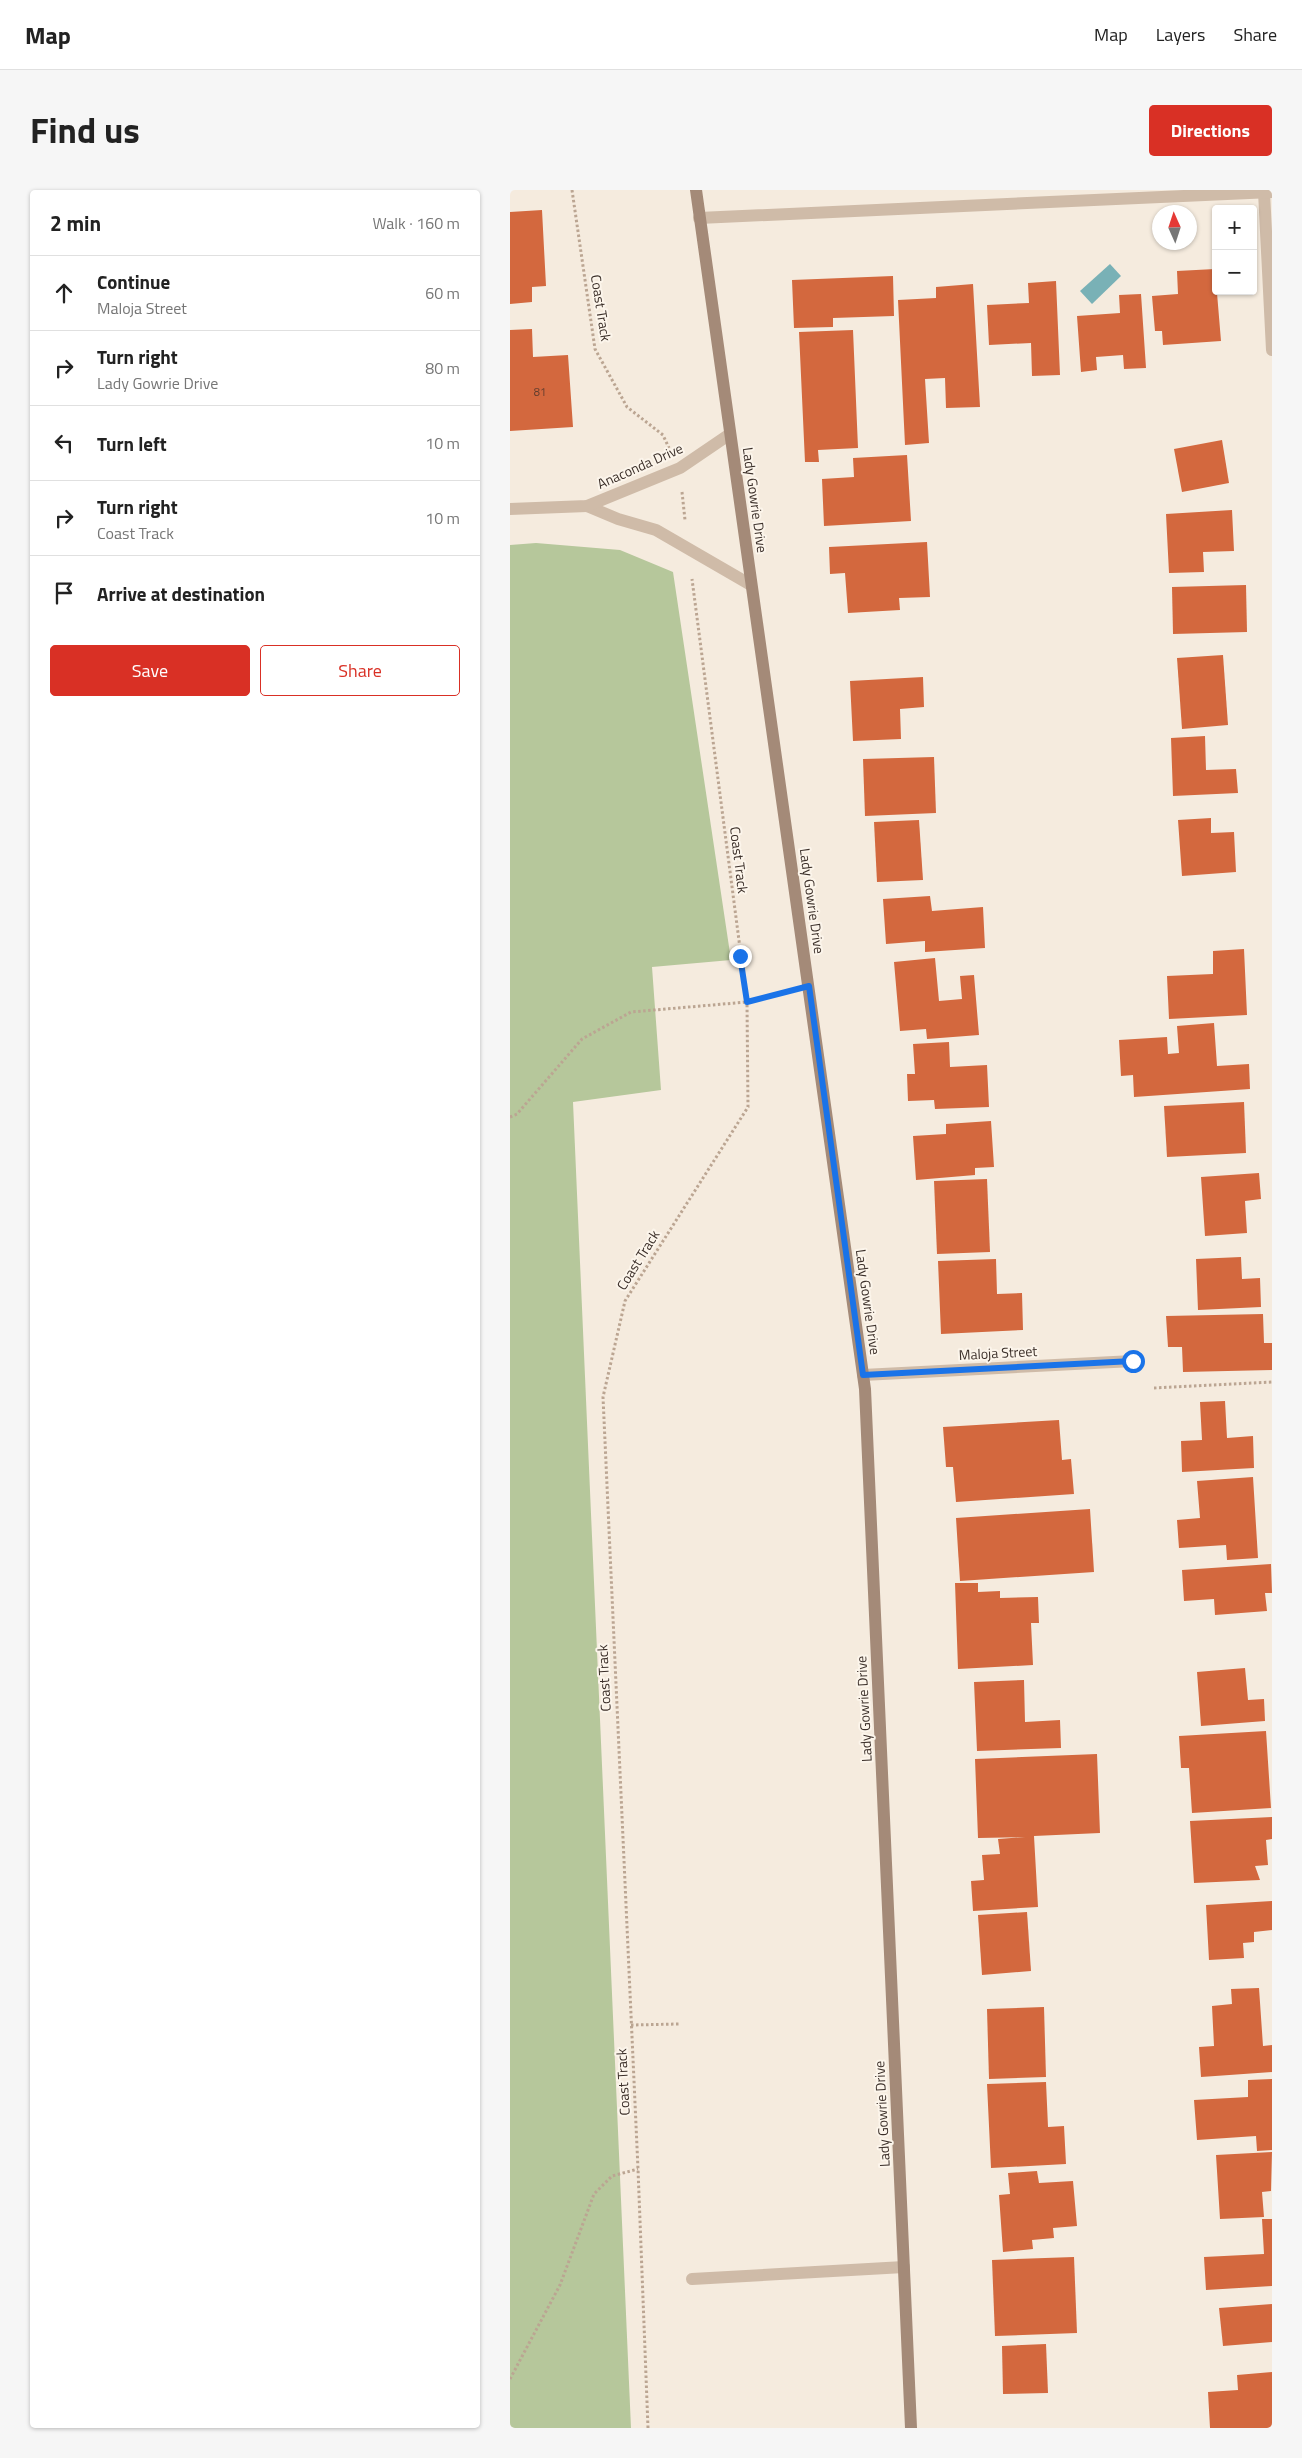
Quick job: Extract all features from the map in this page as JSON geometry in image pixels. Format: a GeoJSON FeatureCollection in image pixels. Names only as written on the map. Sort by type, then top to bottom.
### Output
{"type":"FeatureCollection","features":[{"type":"Feature","properties":{"kind":"main road","name":"Lady Gowrie Drive"},"geometry":{"type":"LineString","coordinates":[[696,190],[863,1375],[911,2428]]}},
{"type":"Feature","properties":{"kind":"street"},"geometry":{"type":"LineString","coordinates":[[700,218],[1268,192],[1272,350]]}},
{"type":"Feature","properties":{"kind":"street","name":"Anaconda Drive"},"geometry":{"type":"LineString","coordinates":[[510,509],[587,506],[680,468],[730,434]]}},
{"type":"Feature","properties":{"kind":"street","name":"Anaconda Drive"},"geometry":{"type":"LineString","coordinates":[[587,506],[618,519],[656,530],[751,585]]}},
{"type":"Feature","properties":{"kind":"street","name":"Maloja Street"},"geometry":{"type":"LineString","coordinates":[[863,1375],[1133,1361]]}},
{"type":"Feature","properties":{"kind":"street"},"geometry":{"type":"LineString","coordinates":[[692,2279],[904,2267]]}},
{"type":"Feature","properties":{"kind":"path","name":"Coast Track"},"geometry":{"type":"LineString","coordinates":[[572,190],[595,349],[627,407],[663,435],[680,468],[688,547],[747,1002],[748,1107],[625,1301],[603,1398],[632,2025],[648,2428]]}},
{"type":"Feature","properties":{"kind":"path"},"geometry":{"type":"LineString","coordinates":[[510,1118],[516,1114],[582,1039],[631,1012],[747,1002],[809,986]]}},
{"type":"Feature","properties":{"kind":"path"},"geometry":{"type":"LineString","coordinates":[[1154,1388],[1272,1382]]}},
{"type":"Feature","properties":{"kind":"path"},"geometry":{"type":"LineString","coordinates":[[632,2025],[679,2024]]}},
{"type":"Feature","properties":{"kind":"path"},"geometry":{"type":"LineString","coordinates":[[510,2379],[560,2285],[594,2194],[612,2176],[638,2168]]}},
{"type":"Feature","properties":{"kind":"green space"},"geometry":{"type":"Polygon","coordinates":[[[536,543],[620,550],[673,572],[731,960],[652,967],[661,1090],[573,1102],[631,2428],[510,2428],[510,545],[536,543]]]}},
{"type":"Feature","properties":{"kind":"water"},"geometry":{"type":"Polygon","coordinates":[[[1110,264],[1121,276],[1092,304],[1080,291],[1110,264]]]}},
{"type":"Feature","properties":{"kind":"building"},"geometry":{"type":"Polygon","coordinates":[[[542,210],[546,286],[532,287],[532,302],[510,304],[510,212],[542,210]]]}},
{"type":"Feature","properties":{"kind":"building"},"geometry":{"type":"Polygon","coordinates":[[[1212,269],[1212,295],[1217,295],[1221,341],[1163,345],[1162,331],[1155,331],[1152,296],[1178,294],[1177,271],[1212,269]]]}},
{"type":"Feature","properties":{"kind":"building"},"geometry":{"type":"Polygon","coordinates":[[[893,276],[894,316],[833,318],[833,327],[794,328],[792,280],[893,276]]]}},
{"type":"Feature","properties":{"kind":"building"},"geometry":{"type":"Polygon","coordinates":[[[1056,281],[1060,375],[1032,376],[1031,343],[989,345],[987,305],[1029,303],[1028,283],[1056,281]]]}},
{"type":"Feature","properties":{"kind":"building"},"geometry":{"type":"Polygon","coordinates":[[[973,284],[980,407],[946,408],[945,378],[925,379],[929,443],[905,445],[898,300],[936,298],[936,287],[973,284]]]}},
{"type":"Feature","properties":{"kind":"building"},"geometry":{"type":"Polygon","coordinates":[[[1141,294],[1146,368],[1124,369],[1123,355],[1096,357],[1097,370],[1081,372],[1077,316],[1120,313],[1119,295],[1141,294]]]}},
{"type":"Feature","properties":{"kind":"building"},"geometry":{"type":"Polygon","coordinates":[[[532,329],[533,357],[568,355],[573,427],[510,431],[510,330],[532,329]]]}},
{"type":"Feature","properties":{"kind":"building"},"geometry":{"type":"Polygon","coordinates":[[[853,330],[858,448],[818,450],[819,462],[805,462],[799,332],[853,330]]]}},
{"type":"Feature","properties":{"kind":"building"},"geometry":{"type":"Polygon","coordinates":[[[1222,440],[1229,483],[1182,492],[1174,449],[1222,440]]]}},
{"type":"Feature","properties":{"kind":"building"},"geometry":{"type":"Polygon","coordinates":[[[907,455],[911,521],[824,526],[822,479],[854,477],[853,458],[907,455]]]}},
{"type":"Feature","properties":{"kind":"building"},"geometry":{"type":"Polygon","coordinates":[[[1232,510],[1234,551],[1203,552],[1204,572],[1169,573],[1166,514],[1232,510]]]}},
{"type":"Feature","properties":{"kind":"building"},"geometry":{"type":"Polygon","coordinates":[[[927,542],[930,597],[899,598],[900,610],[848,613],[845,573],[830,574],[829,547],[927,542]]]}},
{"type":"Feature","properties":{"kind":"building"},"geometry":{"type":"Polygon","coordinates":[[[1246,585],[1247,632],[1173,634],[1172,587],[1246,585]]]}},
{"type":"Feature","properties":{"kind":"building"},"geometry":{"type":"Polygon","coordinates":[[[1223,655],[1228,725],[1182,729],[1177,658],[1223,655]]]}},
{"type":"Feature","properties":{"kind":"building"},"geometry":{"type":"Polygon","coordinates":[[[923,677],[924,707],[900,709],[901,739],[853,741],[850,681],[923,677]]]}},
{"type":"Feature","properties":{"kind":"building"},"geometry":{"type":"Polygon","coordinates":[[[1205,736],[1206,770],[1236,769],[1238,793],[1173,796],[1171,738],[1205,736]]]}},
{"type":"Feature","properties":{"kind":"building"},"geometry":{"type":"Polygon","coordinates":[[[934,757],[936,813],[865,816],[863,759],[934,757]]]}},
{"type":"Feature","properties":{"kind":"building"},"geometry":{"type":"Polygon","coordinates":[[[1211,818],[1211,833],[1234,832],[1236,872],[1182,876],[1178,820],[1211,818]]]}},
{"type":"Feature","properties":{"kind":"building"},"geometry":{"type":"Polygon","coordinates":[[[919,820],[923,880],[877,882],[874,822],[919,820]]]}},
{"type":"Feature","properties":{"kind":"building"},"geometry":{"type":"Polygon","coordinates":[[[930,896],[932,911],[983,907],[985,948],[925,952],[925,941],[886,944],[883,899],[930,896]]]}},
{"type":"Feature","properties":{"kind":"building"},"geometry":{"type":"Polygon","coordinates":[[[1244,949],[1247,1015],[1169,1019],[1167,976],[1213,974],[1213,951],[1244,949]]]}},
{"type":"Feature","properties":{"kind":"building"},"geometry":{"type":"Polygon","coordinates":[[[935,958],[939,1001],[962,999],[960,976],[974,975],[979,1035],[927,1039],[926,1029],[900,1031],[894,962],[935,958]]]}},
{"type":"Feature","properties":{"kind":"building"},"geometry":{"type":"Polygon","coordinates":[[[1214,1023],[1217,1066],[1249,1064],[1250,1089],[1134,1097],[1133,1075],[1121,1076],[1119,1040],[1167,1037],[1168,1054],[1179,1053],[1177,1026],[1214,1023]]]}},
{"type":"Feature","properties":{"kind":"building"},"geometry":{"type":"Polygon","coordinates":[[[949,1042],[950,1067],[987,1065],[989,1107],[935,1109],[934,1100],[908,1101],[907,1074],[915,1074],[913,1044],[949,1042]]]}},
{"type":"Feature","properties":{"kind":"building"},"geometry":{"type":"Polygon","coordinates":[[[1244,1102],[1246,1153],[1167,1157],[1164,1106],[1244,1102]]]}},
{"type":"Feature","properties":{"kind":"building"},"geometry":{"type":"Polygon","coordinates":[[[991,1121],[994,1167],[975,1168],[975,1175],[916,1180],[913,1136],[946,1134],[946,1124],[991,1121]]]}},
{"type":"Feature","properties":{"kind":"building"},"geometry":{"type":"Polygon","coordinates":[[[1259,1173],[1261,1199],[1245,1201],[1247,1233],[1205,1236],[1201,1177],[1259,1173]]]}},
{"type":"Feature","properties":{"kind":"building"},"geometry":{"type":"Polygon","coordinates":[[[987,1179],[990,1252],[937,1254],[934,1181],[987,1179]]]}},
{"type":"Feature","properties":{"kind":"building"},"geometry":{"type":"Polygon","coordinates":[[[1241,1257],[1242,1279],[1260,1278],[1261,1307],[1198,1310],[1196,1259],[1241,1257]]]}},
{"type":"Feature","properties":{"kind":"building"},"geometry":{"type":"Polygon","coordinates":[[[996,1259],[997,1294],[1022,1293],[1023,1330],[941,1334],[938,1261],[996,1259]]]}},
{"type":"Feature","properties":{"kind":"building"},"geometry":{"type":"Polygon","coordinates":[[[1263,1314],[1264,1343],[1272,1343],[1272,1370],[1183,1372],[1182,1347],[1168,1347],[1166,1316],[1263,1314]]]}},
{"type":"Feature","properties":{"kind":"building"},"geometry":{"type":"Polygon","coordinates":[[[1225,1401],[1227,1438],[1253,1436],[1254,1468],[1182,1472],[1181,1441],[1202,1440],[1200,1402],[1225,1401]]]}},
{"type":"Feature","properties":{"kind":"building"},"geometry":{"type":"Polygon","coordinates":[[[1059,1420],[1062,1460],[1071,1459],[1074,1494],[956,1502],[953,1467],[946,1467],[943,1427],[1059,1420]]]}},
{"type":"Feature","properties":{"kind":"building"},"geometry":{"type":"Polygon","coordinates":[[[1253,1477],[1258,1558],[1227,1560],[1226,1545],[1179,1548],[1177,1520],[1200,1518],[1197,1481],[1253,1477]]]}},
{"type":"Feature","properties":{"kind":"building"},"geometry":{"type":"Polygon","coordinates":[[[1090,1509],[1094,1572],[960,1581],[956,1518],[1090,1509]]]}},
{"type":"Feature","properties":{"kind":"building"},"geometry":{"type":"Polygon","coordinates":[[[1271,1564],[1272,1593],[1265,1593],[1267,1611],[1215,1615],[1214,1599],[1184,1601],[1182,1570],[1271,1564]]]}},
{"type":"Feature","properties":{"kind":"building"},"geometry":{"type":"Polygon","coordinates":[[[955,1583],[978,1583],[978,1592],[1000,1591],[1000,1598],[1038,1597],[1039,1623],[1031,1623],[1033,1665],[958,1669],[955,1583]]]}},
{"type":"Feature","properties":{"kind":"building"},"geometry":{"type":"Polygon","coordinates":[[[1245,1668],[1248,1700],[1264,1699],[1265,1721],[1201,1726],[1197,1672],[1245,1668]]]}},
{"type":"Feature","properties":{"kind":"building"},"geometry":{"type":"Polygon","coordinates":[[[1024,1680],[1025,1722],[1060,1720],[1061,1748],[977,1751],[974,1682],[1024,1680]]]}},
{"type":"Feature","properties":{"kind":"building"},"geometry":{"type":"Polygon","coordinates":[[[1266,1731],[1271,1808],[1192,1813],[1189,1768],[1181,1768],[1179,1736],[1266,1731]]]}},
{"type":"Feature","properties":{"kind":"building"},"geometry":{"type":"Polygon","coordinates":[[[1097,1754],[1100,1833],[1034,1836],[1038,1907],[973,1911],[971,1881],[984,1880],[982,1855],[1000,1854],[998,1839],[1025,1837],[978,1838],[975,1759],[1097,1754]]]}},
{"type":"Feature","properties":{"kind":"building"},"geometry":{"type":"Polygon","coordinates":[[[1272,1817],[1272,1839],[1266,1840],[1268,1865],[1255,1866],[1260,1880],[1194,1883],[1190,1821],[1272,1817]]]}},
{"type":"Feature","properties":{"kind":"building"},"geometry":{"type":"Polygon","coordinates":[[[1272,1901],[1272,1930],[1254,1932],[1254,1942],[1243,1943],[1244,1958],[1209,1960],[1206,1905],[1272,1901]]]}},
{"type":"Feature","properties":{"kind":"building"},"geometry":{"type":"Polygon","coordinates":[[[1027,1912],[1031,1971],[982,1975],[978,1915],[1027,1912]]]}},
{"type":"Feature","properties":{"kind":"building"},"geometry":{"type":"Polygon","coordinates":[[[1259,1988],[1263,2046],[1272,2045],[1272,2072],[1201,2077],[1199,2047],[1214,2046],[1212,2006],[1232,2004],[1231,1989],[1259,1988]]]}},
{"type":"Feature","properties":{"kind":"building"},"geometry":{"type":"Polygon","coordinates":[[[1044,2007],[1046,2077],[989,2079],[987,2009],[1044,2007]]]}},
{"type":"Feature","properties":{"kind":"building"},"geometry":{"type":"Polygon","coordinates":[[[1272,2079],[1272,2150],[1257,2151],[1256,2136],[1197,2140],[1194,2100],[1248,2097],[1248,2080],[1272,2079]]]}},
{"type":"Feature","properties":{"kind":"building"},"geometry":{"type":"Polygon","coordinates":[[[1046,2082],[1048,2127],[1064,2126],[1066,2164],[991,2168],[987,2084],[1046,2082]]]}},
{"type":"Feature","properties":{"kind":"building"},"geometry":{"type":"Polygon","coordinates":[[[1272,2152],[1271,2191],[1262,2192],[1264,2217],[1220,2219],[1216,2155],[1272,2152]]]}},
{"type":"Feature","properties":{"kind":"building"},"geometry":{"type":"Polygon","coordinates":[[[1037,2171],[1039,2183],[1073,2181],[1077,2226],[1053,2228],[1054,2238],[1032,2240],[1033,2249],[1003,2252],[999,2195],[1010,2194],[1008,2173],[1037,2171]]]}},
{"type":"Feature","properties":{"kind":"building"},"geometry":{"type":"Polygon","coordinates":[[[1262,2219],[1272,2219],[1272,2286],[1206,2290],[1204,2257],[1264,2254],[1262,2219]]]}},
{"type":"Feature","properties":{"kind":"building"},"geometry":{"type":"Polygon","coordinates":[[[1074,2257],[1077,2333],[995,2336],[992,2260],[1074,2257]]]}},
{"type":"Feature","properties":{"kind":"building"},"geometry":{"type":"Polygon","coordinates":[[[1272,2304],[1272,2342],[1223,2346],[1219,2308],[1272,2304]]]}},
{"type":"Feature","properties":{"kind":"building"},"geometry":{"type":"Polygon","coordinates":[[[1046,2344],[1048,2393],[1003,2394],[1002,2346],[1046,2344]]]}},
{"type":"Feature","properties":{"kind":"building"},"geometry":{"type":"Polygon","coordinates":[[[1272,2372],[1272,2428],[1210,2428],[1208,2392],[1238,2390],[1237,2375],[1272,2372]]]}},
{"type":"Feature","properties":{"kind":"route"},"geometry":{"type":"LineString","coordinates":[[740,956],[747,1002],[809,986],[863,1375],[1133,1361]]}}]}
